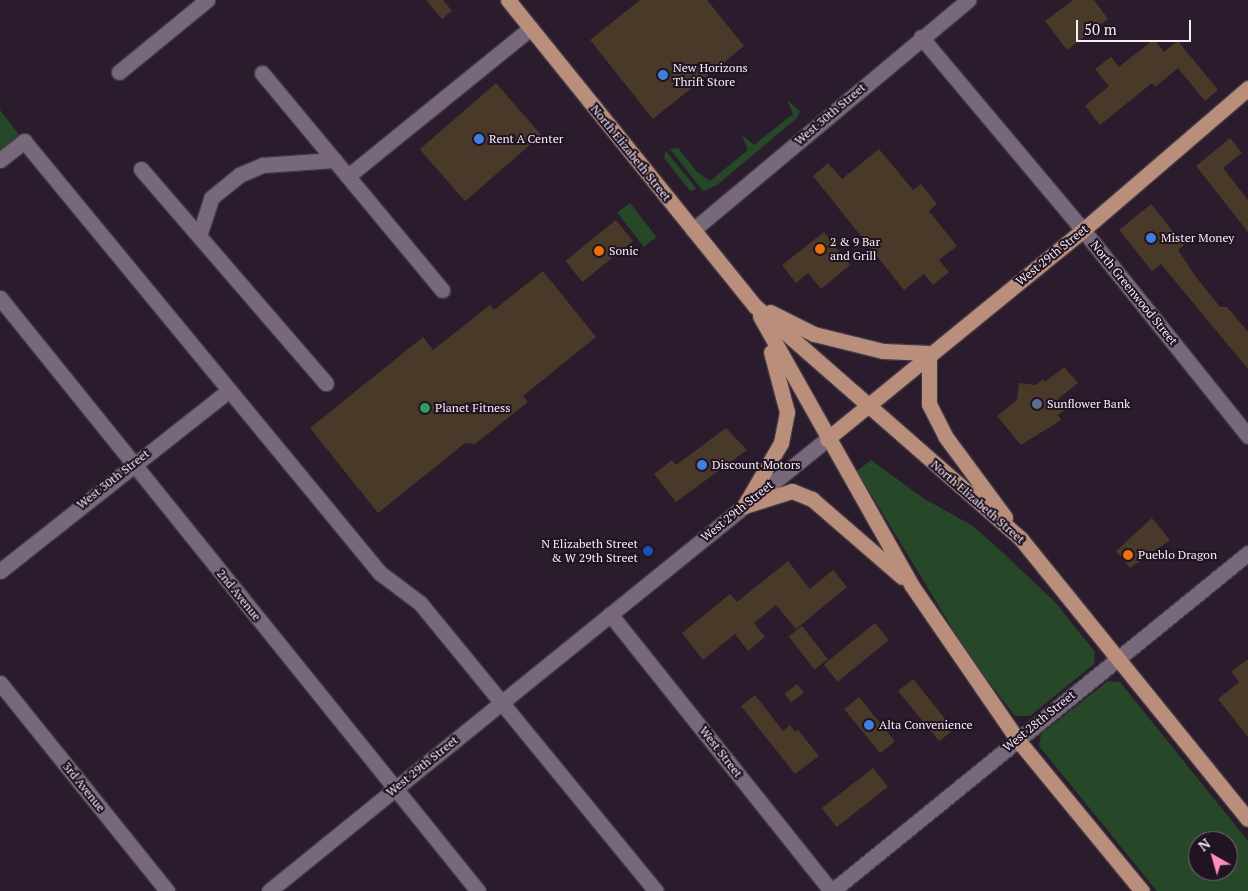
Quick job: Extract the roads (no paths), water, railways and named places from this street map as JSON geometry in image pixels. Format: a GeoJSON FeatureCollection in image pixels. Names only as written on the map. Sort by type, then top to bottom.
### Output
{"type":"FeatureCollection","features":[{"type":"Feature","properties":{"kind":"main road","name":"North Elizabeth Street"},"geometry":{"type":"LineString","coordinates":[[508,0],[755,306],[866,406],[1021,539],[1248,819]]}},
{"type":"Feature","properties":{"kind":"main road","name":"West 29th Street"},"geometry":{"type":"LineString","coordinates":[[827,439],[1083,230],[1248,88]]}},
{"type":"Feature","properties":{"kind":"main road","name":"North Elizabeth Street"},"geometry":{"type":"LineString","coordinates":[[755,306],[827,439],[912,586],[1018,739],[1142,891]]}},
{"type":"Feature","properties":{"kind":"main road"},"geometry":{"type":"LineString","coordinates":[[755,306],[814,334],[883,351],[930,353],[929,404],[945,436],[1021,539]]}},
{"type":"Feature","properties":{"kind":"main road"},"geometry":{"type":"LineString","coordinates":[[744,506],[781,443],[787,412],[782,384],[755,306]]}},
{"type":"Feature","properties":{"kind":"main road"},"geometry":{"type":"LineString","coordinates":[[744,506],[792,491],[812,499],[912,586]]}},
{"type":"Feature","properties":{"kind":"street"},"geometry":{"type":"LineString","coordinates":[[119,72],[207,0]]}},
{"type":"Feature","properties":{"kind":"street","name":"West 30th Street"},"geometry":{"type":"LineString","coordinates":[[693,230],[921,37],[968,0]]}},
{"type":"Feature","properties":{"kind":"street"},"geometry":{"type":"LineString","coordinates":[[348,176],[531,28]]}},
{"type":"Feature","properties":{"kind":"street","name":"North Greenwood Street"},"geometry":{"type":"LineString","coordinates":[[921,37],[1083,230],[1248,436]]}},
{"type":"Feature","properties":{"kind":"street"},"geometry":{"type":"LineString","coordinates":[[262,73],[442,290]]}},
{"type":"Feature","properties":{"kind":"street"},"geometry":{"type":"LineString","coordinates":[[0,160],[24,141],[380,573],[420,603],[656,891]]}},
{"type":"Feature","properties":{"kind":"street"},"geometry":{"type":"LineString","coordinates":[[199,236],[211,198],[239,175],[263,165],[334,160]]}},
{"type":"Feature","properties":{"kind":"street"},"geometry":{"type":"LineString","coordinates":[[141,169],[326,383]]}},
{"type":"Feature","properties":{"kind":"street","name":"2nd Avenue"},"geometry":{"type":"LineString","coordinates":[[0,298],[478,891]]}},
{"type":"Feature","properties":{"kind":"street","name":"West 30th Street"},"geometry":{"type":"LineString","coordinates":[[0,571],[132,463],[229,390]]}},
{"type":"Feature","properties":{"kind":"street","name":"West 29th Street"},"geometry":{"type":"LineString","coordinates":[[269,891],[827,439]]}},
{"type":"Feature","properties":{"kind":"street","name":"West 28th Street"},"geometry":{"type":"LineString","coordinates":[[831,891],[1248,553]]}},
{"type":"Feature","properties":{"kind":"street","name":"West Street"},"geometry":{"type":"LineString","coordinates":[[610,614],[831,891]]}},
{"type":"Feature","properties":{"kind":"street","name":"3rd Avenue"},"geometry":{"type":"LineString","coordinates":[[0,683],[167,891]]}},
{"type":"Feature","properties":{"kind":"place","name":"New Horizons Thrift Store"},"geometry":{"type":"Point","coordinates":[663,75]}},
{"type":"Feature","properties":{"kind":"place","name":"Rent A Center"},"geometry":{"type":"Point","coordinates":[479,139]}},
{"type":"Feature","properties":{"kind":"place","name":"Mister Money"},"geometry":{"type":"Point","coordinates":[1151,238]}},
{"type":"Feature","properties":{"kind":"place","name":"2 & 9 Bar and Grill"},"geometry":{"type":"Point","coordinates":[820,249]}},
{"type":"Feature","properties":{"kind":"place","name":"Sonic"},"geometry":{"type":"Point","coordinates":[599,251]}},
{"type":"Feature","properties":{"kind":"place","name":"Sunflower Bank"},"geometry":{"type":"Point","coordinates":[1037,404]}},
{"type":"Feature","properties":{"kind":"place","name":"Planet Fitness"},"geometry":{"type":"Point","coordinates":[425,408]}},
{"type":"Feature","properties":{"kind":"place","name":"Discount Motors"},"geometry":{"type":"Point","coordinates":[702,465]}},
{"type":"Feature","properties":{"kind":"place","name":"N Elizabeth Street & W 29th Street"},"geometry":{"type":"Point","coordinates":[648,551]}},
{"type":"Feature","properties":{"kind":"place","name":"Pueblo Dragon"},"geometry":{"type":"Point","coordinates":[1128,555]}},
{"type":"Feature","properties":{"kind":"place","name":"Alta Convenience"},"geometry":{"type":"Point","coordinates":[869,725]}}]}
